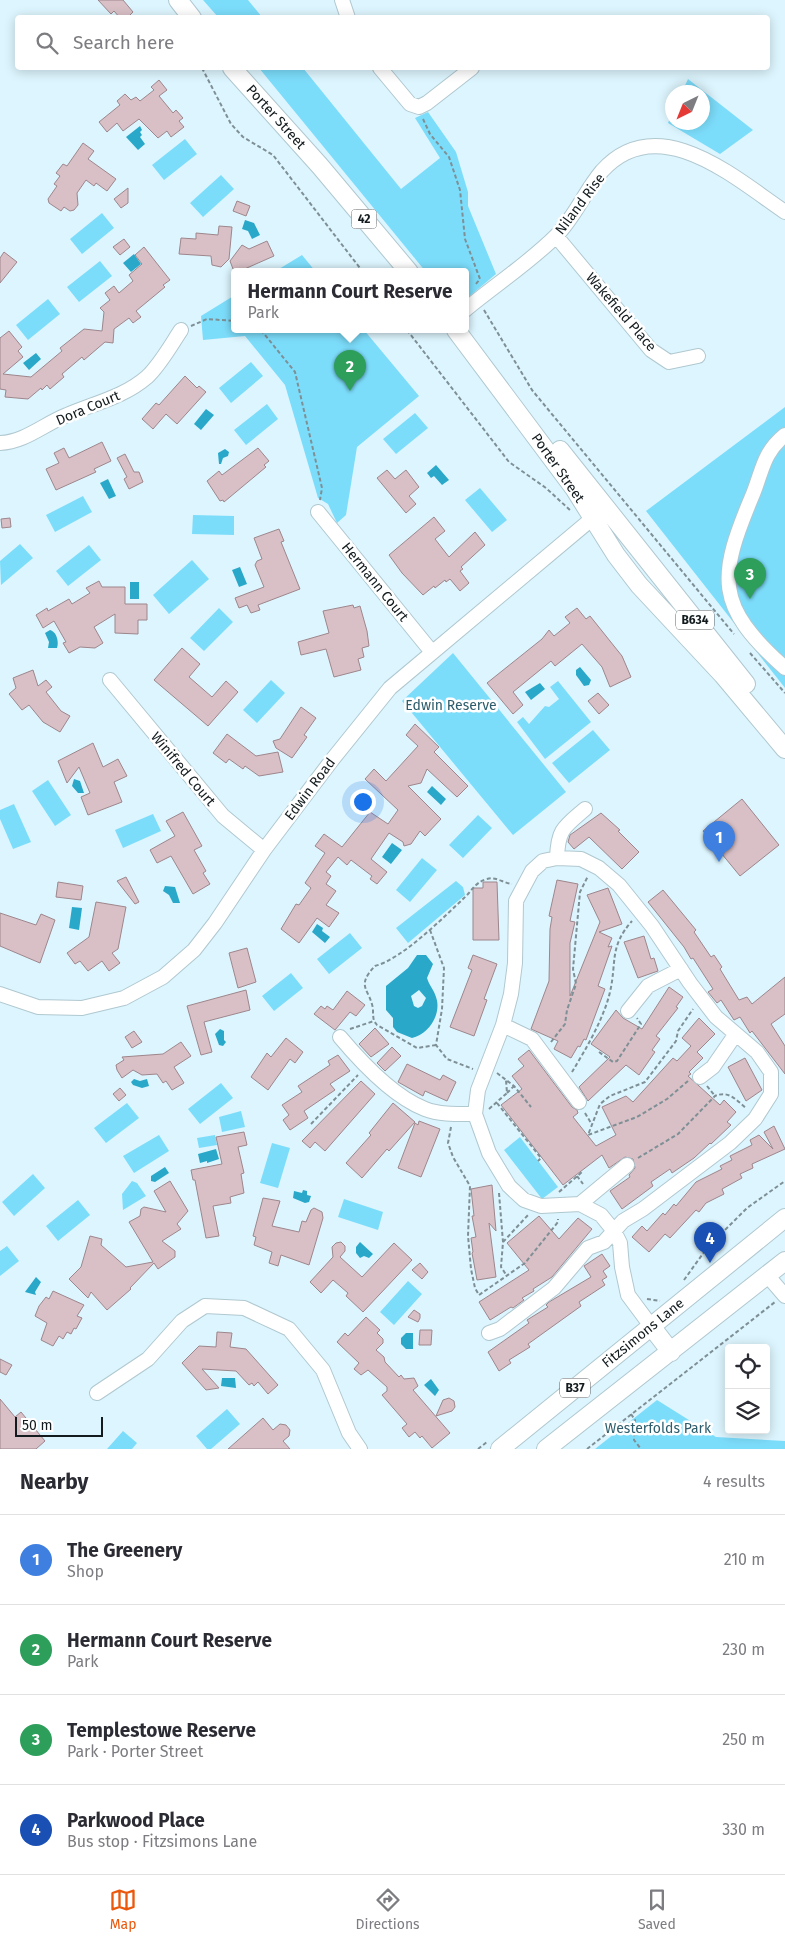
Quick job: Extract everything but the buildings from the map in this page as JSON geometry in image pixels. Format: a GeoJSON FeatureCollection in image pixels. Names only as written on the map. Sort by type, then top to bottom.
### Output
{"type":"FeatureCollection","features":[{"type":"Feature","properties":{"kind":"main road"},"geometry":{"type":"LineString","coordinates":[[178,0],[190,15]]}},
{"type":"Feature","properties":{"kind":"main road"},"geometry":{"type":"LineString","coordinates":[[191,0],[203,15]]}},
{"type":"Feature","properties":{"kind":"main road","name":"Porter Street"},"geometry":{"type":"LineString","coordinates":[[234,70],[320,166],[405,268]]}},
{"type":"Feature","properties":{"kind":"main road","name":"Porter Street"},"geometry":{"type":"LineString","coordinates":[[247,70],[320,166]]}},
{"type":"Feature","properties":{"kind":"main road","name":"Porter Street"},"geometry":{"type":"LineString","coordinates":[[458,333],[569,481],[587,523],[658,607],[723,675],[785,750]]}},
{"type":"Feature","properties":{"kind":"main road","name":"Porter Street"},"geometry":{"type":"LineString","coordinates":[[459,333],[535,420],[785,731]]}},
{"type":"Feature","properties":{"kind":"main road","name":"Fitzsimons Lane"},"geometry":{"type":"LineString","coordinates":[[500,1449],[785,1218]]}},
{"type":"Feature","properties":{"kind":"main road","name":"B37"},"geometry":{"type":"LineString","coordinates":[[546,1449],[785,1261]]}},
{"type":"Feature","properties":{"kind":"main road"},"geometry":{"type":"LineString","coordinates":[[651,1326],[671,1352]]}},
{"type":"Feature","properties":{"kind":"street"},"geometry":{"type":"LineString","coordinates":[[342,0],[347,15]]}},
{"type":"Feature","properties":{"kind":"street"},"geometry":{"type":"LineString","coordinates":[[382,70],[410,104],[419,107],[427,104],[470,70]]}},
{"type":"Feature","properties":{"kind":"street","name":"Niland Rise"},"geometry":{"type":"LineString","coordinates":[[469,307],[556,236],[575,214],[602,171],[624,154],[650,146],[675,148],[707,160],[785,212]]}},
{"type":"Feature","properties":{"kind":"street","name":"Wakefield Place"},"geometry":{"type":"LineString","coordinates":[[556,236],[651,350],[669,362],[698,356]]}},
{"type":"Feature","properties":{"kind":"street","name":"Dora Court"},"geometry":{"type":"LineString","coordinates":[[0,443],[10,443],[34,433],[65,415],[125,393],[148,376],[181,330]]}},
{"type":"Feature","properties":{"kind":"street"},"geometry":{"type":"LineString","coordinates":[[785,435],[773,446],[764,459],[755,489],[735,535],[728,565],[728,578],[732,604],[741,620],[765,650],[785,668]]}},
{"type":"Feature","properties":{"kind":"street","name":"Edwin Road"},"geometry":{"type":"LineString","coordinates":[[0,994],[38,1007],[82,1008],[124,998],[163,977],[194,950],[215,923],[264,850],[390,688],[431,651],[606,507]]}},
{"type":"Feature","properties":{"kind":"street","name":"Hermann Court"},"geometry":{"type":"LineString","coordinates":[[318,512],[431,651]]}},
{"type":"Feature","properties":{"kind":"street"},"geometry":{"type":"LineString","coordinates":[[658,607],[654,597],[655,591],[665,582]]}},
{"type":"Feature","properties":{"kind":"street","name":"Winifred Court"},"geometry":{"type":"LineString","coordinates":[[110,680],[223,816],[264,850]]}},
{"type":"Feature","properties":{"kind":"street"},"geometry":{"type":"LineString","coordinates":[[556,858],[558,837],[567,824],[585,809]]}},
{"type":"Feature","properties":{"kind":"street"},"geometry":{"type":"LineString","coordinates":[[489,1333],[500,1329],[554,1288],[588,1248],[604,1242],[614,1232],[623,1220],[643,1209],[730,1143],[755,1119],[771,1094],[771,1072],[757,1052],[735,1035],[702,1000],[640,911],[619,885],[594,865],[581,859],[556,858],[544,861],[532,871],[516,901],[511,994],[503,1025],[478,1090],[474,1114],[489,1152],[509,1186],[524,1200],[538,1204],[580,1204],[601,1216],[614,1232],[620,1243],[622,1267],[628,1295],[651,1326]]}},
{"type":"Feature","properties":{"kind":"street"},"geometry":{"type":"LineString","coordinates":[[628,1011],[648,986],[681,969]]}},
{"type":"Feature","properties":{"kind":"street"},"geometry":{"type":"LineString","coordinates":[[503,1025],[532,1039],[579,1102]]}},
{"type":"Feature","properties":{"kind":"street"},"geometry":{"type":"LineString","coordinates":[[700,1077],[714,1067],[735,1035]]}},
{"type":"Feature","properties":{"kind":"street"},"geometry":{"type":"LineString","coordinates":[[340,1038],[394,1091],[425,1110],[454,1114],[474,1114]]}},
{"type":"Feature","properties":{"kind":"street"},"geometry":{"type":"LineString","coordinates":[[580,1204],[627,1165]]}},
{"type":"Feature","properties":{"kind":"street"},"geometry":{"type":"LineString","coordinates":[[767,1275],[785,1296]]}},
{"type":"Feature","properties":{"kind":"street"},"geometry":{"type":"LineString","coordinates":[[97,1393],[148,1359],[182,1321],[205,1306],[244,1308],[289,1329],[323,1370],[349,1433],[360,1449]]}},
{"type":"Feature","properties":{"kind":"path"},"geometry":{"type":"LineString","coordinates":[[203,70],[231,124],[243,137],[274,155],[360,268]]}},
{"type":"Feature","properties":{"kind":"path"},"geometry":{"type":"LineString","coordinates":[[419,107],[430,134],[449,157],[460,190],[465,239],[480,279],[472,288],[477,300],[532,390],[736,636]]}},
{"type":"Feature","properties":{"kind":"path"},"geometry":{"type":"LineString","coordinates":[[181,330],[207,319],[231,321]]}},
{"type":"Feature","properties":{"kind":"path"},"geometry":{"type":"LineString","coordinates":[[263,333],[295,372],[322,488],[318,512]]}},
{"type":"Feature","properties":{"kind":"path"},"geometry":{"type":"LineString","coordinates":[[409,333],[509,462],[546,488],[587,523]]}},
{"type":"Feature","properties":{"kind":"path"},"geometry":{"type":"LineString","coordinates":[[749,652],[785,693]]}},
{"type":"Feature","properties":{"kind":"path"},"geometry":{"type":"LineString","coordinates":[[540,1049],[556,1038],[566,1024],[567,1010],[576,984],[573,970],[580,892],[594,865]]}},
{"type":"Feature","properties":{"kind":"path"},"geometry":{"type":"LineString","coordinates":[[436,1045],[417,1048],[387,1032],[374,1021],[373,1008],[365,992],[365,981],[370,972],[430,930],[468,895],[478,882],[489,878],[497,879],[502,883],[524,885]]}},
{"type":"Feature","properties":{"kind":"path"},"geometry":{"type":"LineString","coordinates":[[565,1084],[586,1047],[608,1000],[615,948],[619,939],[640,911]]}},
{"type":"Feature","properties":{"kind":"path"},"geometry":{"type":"LineString","coordinates":[[430,930],[444,968],[442,1010],[436,1045],[447,1059],[487,1068],[506,1080],[514,1086],[531,1107]]}},
{"type":"Feature","properties":{"kind":"path"},"geometry":{"type":"LineString","coordinates":[[700,1077],[693,1078],[668,1099],[637,1117],[588,1135],[600,1104],[610,1096],[645,1082],[676,1041],[678,1031],[689,1013],[702,1000]]}},
{"type":"Feature","properties":{"kind":"path"},"geometry":{"type":"LineString","coordinates":[[599,1052],[613,1062],[617,1061],[622,1055],[641,1024],[637,1017],[628,1011]]}},
{"type":"Feature","properties":{"kind":"path"},"geometry":{"type":"LineString","coordinates":[[340,1038],[354,1027],[374,1021]]}},
{"type":"Feature","properties":{"kind":"path"},"geometry":{"type":"LineString","coordinates":[[311,1124],[367,1066]]}},
{"type":"Feature","properties":{"kind":"path"},"geometry":{"type":"LineString","coordinates":[[506,1080],[507,1093]]}},
{"type":"Feature","properties":{"kind":"path"},"geometry":{"type":"LineString","coordinates":[[474,1114],[486,1111],[514,1086]]}},
{"type":"Feature","properties":{"kind":"path"},"geometry":{"type":"LineString","coordinates":[[627,1165],[678,1134],[715,1096],[723,1093],[747,1109],[755,1119]]}},
{"type":"Feature","properties":{"kind":"path"},"geometry":{"type":"LineString","coordinates":[[497,1103],[541,1158],[538,1160]]}},
{"type":"Feature","properties":{"kind":"path"},"geometry":{"type":"LineString","coordinates":[[454,1114],[448,1143],[453,1157],[470,1186],[468,1236],[475,1288],[479,1295],[507,1276],[534,1254],[558,1222],[557,1200],[550,1199],[582,1172]]}},
{"type":"Feature","properties":{"kind":"path"},"geometry":{"type":"LineString","coordinates":[[707,1248],[747,1208],[785,1181]]}},
{"type":"Feature","properties":{"kind":"path"},"geometry":{"type":"LineString","coordinates":[[507,1276],[500,1267],[503,1242],[499,1192],[509,1186]]}},
{"type":"Feature","properties":{"kind":"path"},"geometry":{"type":"LineString","coordinates":[[503,1242],[538,1204]]}},
{"type":"Feature","properties":{"kind":"path"},"geometry":{"type":"LineString","coordinates":[[587,1449],[773,1304]]}},
{"type":"Feature","properties":{"kind":"path"},"geometry":{"type":"LineString","coordinates":[[631,1414],[635,1420],[634,1440],[641,1449]]}},
{"type":"Feature","properties":{"kind":"green space"},"geometry":{"type":"Polygon","coordinates":[[[203,0],[248,0],[260,15],[216,15],[203,0]]]}},
{"type":"Feature","properties":{"kind":"green space"},"geometry":{"type":"Polygon","coordinates":[[[261,70],[305,70],[401,189],[440,158],[415,118],[428,112],[456,152],[468,192],[468,206],[496,274],[469,297],[469,268],[423,268],[261,70]]]}},
{"type":"Feature","properties":{"kind":"green space"},"geometry":{"type":"Polygon","coordinates":[[[688,79],[696,85],[685,85],[688,79]]]}},
{"type":"Feature","properties":{"kind":"green space"},"geometry":{"type":"Polygon","coordinates":[[[710,96],[753,130],[720,154],[680,130],[710,130],[710,96]]]}},
{"type":"Feature","properties":{"kind":"green space"},"geometry":{"type":"Polygon","coordinates":[[[185,139],[197,154],[164,180],[152,165],[185,139]]]}},
{"type":"Feature","properties":{"kind":"green space"},"geometry":{"type":"Polygon","coordinates":[[[221,175],[234,189],[203,217],[190,203],[221,175]]]}},
{"type":"Feature","properties":{"kind":"green space"},"geometry":{"type":"Polygon","coordinates":[[[102,213],[114,228],[82,254],[70,239],[102,213]]]}},
{"type":"Feature","properties":{"kind":"green space"},"geometry":{"type":"Polygon","coordinates":[[[302,255],[313,268],[281,268],[302,255]]]}},
{"type":"Feature","properties":{"kind":"green space"},"geometry":{"type":"Polygon","coordinates":[[[100,261],[112,276],[79,302],[67,287],[100,261]]]}},
{"type":"Feature","properties":{"kind":"green space"},"geometry":{"type":"Polygon","coordinates":[[[231,297],[231,333],[366,333],[419,396],[357,447],[346,515],[337,523],[328,504],[318,498],[285,385],[245,336],[203,340],[201,316],[231,297]]]}},
{"type":"Feature","properties":{"kind":"green space"},"geometry":{"type":"Polygon","coordinates":[[[48,299],[60,314],[28,340],[16,325],[48,299]]]}},
{"type":"Feature","properties":{"kind":"green space"},"geometry":{"type":"Polygon","coordinates":[[[251,362],[263,376],[231,403],[219,388],[251,362]]]}},
{"type":"Feature","properties":{"kind":"green space"},"geometry":{"type":"Polygon","coordinates":[[[267,404],[278,419],[246,445],[234,430],[267,404]]]}},
{"type":"Feature","properties":{"kind":"green space"},"geometry":{"type":"Polygon","coordinates":[[[785,407],[785,688],[646,511],[785,407]]]}},
{"type":"Feature","properties":{"kind":"green space"},"geometry":{"type":"Polygon","coordinates":[[[415,413],[428,428],[396,454],[383,439],[415,413]]]}},
{"type":"Feature","properties":{"kind":"green space"},"geometry":{"type":"Polygon","coordinates":[[[480,488],[507,520],[492,532],[465,500],[480,488]]]}},
{"type":"Feature","properties":{"kind":"green space"},"geometry":{"type":"Polygon","coordinates":[[[83,496],[92,512],[55,532],[46,515],[83,496]]]}},
{"type":"Feature","properties":{"kind":"green space"},"geometry":{"type":"Polygon","coordinates":[[[193,515],[234,516],[234,535],[192,534],[193,515]]]}},
{"type":"Feature","properties":{"kind":"green space"},"geometry":{"type":"Polygon","coordinates":[[[20,544],[33,558],[1,585],[0,561],[20,544]]]}},
{"type":"Feature","properties":{"kind":"green space"},"geometry":{"type":"Polygon","coordinates":[[[89,545],[101,560],[68,586],[56,571],[89,545]]]}},
{"type":"Feature","properties":{"kind":"green space"},"geometry":{"type":"Polygon","coordinates":[[[192,560],[209,579],[169,614],[153,595],[192,560]]]}},
{"type":"Feature","properties":{"kind":"green space"},"geometry":{"type":"Polygon","coordinates":[[[219,608],[233,622],[204,651],[190,638],[219,608]]]}},
{"type":"Feature","properties":{"kind":"green space","name":"Edwin Reserve"},"geometry":{"type":"Polygon","coordinates":[[[453,653],[566,792],[513,835],[402,701],[453,653]]]}},
{"type":"Feature","properties":{"kind":"green space"},"geometry":{"type":"Polygon","coordinates":[[[271,680],[285,693],[257,723],[243,710],[271,680]]]}},
{"type":"Feature","properties":{"kind":"green space"},"geometry":{"type":"Polygon","coordinates":[[[558,681],[591,722],[545,759],[517,722],[523,717],[529,724],[545,706],[549,707],[559,699],[550,687],[558,681]]]}},
{"type":"Feature","properties":{"kind":"green space"},"geometry":{"type":"Polygon","coordinates":[[[593,730],[610,750],[569,783],[552,763],[593,730]]]}},
{"type":"Feature","properties":{"kind":"green space"},"geometry":{"type":"Polygon","coordinates":[[[48,780],[71,815],[55,826],[32,791],[48,780]]]}},
{"type":"Feature","properties":{"kind":"green space"},"geometry":{"type":"Polygon","coordinates":[[[14,804],[31,842],[13,849],[0,819],[0,810],[14,804]]]}},
{"type":"Feature","properties":{"kind":"green space"},"geometry":{"type":"Polygon","coordinates":[[[153,814],[161,831],[123,848],[115,830],[153,814]]]}},
{"type":"Feature","properties":{"kind":"green space"},"geometry":{"type":"Polygon","coordinates":[[[478,815],[492,828],[463,858],[449,845],[478,815]]]}},
{"type":"Feature","properties":{"kind":"green space"},"geometry":{"type":"Polygon","coordinates":[[[422,858],[437,870],[410,902],[396,890],[422,858]]]}},
{"type":"Feature","properties":{"kind":"green space"},"geometry":{"type":"Polygon","coordinates":[[[456,881],[463,887],[465,895],[408,943],[396,928],[456,881]]]}},
{"type":"Feature","properties":{"kind":"green space"},"geometry":{"type":"Polygon","coordinates":[[[350,933],[362,948],[329,974],[317,959],[350,933]]]}},
{"type":"Feature","properties":{"kind":"green space"},"geometry":{"type":"Polygon","coordinates":[[[291,973],[303,988],[274,1011],[262,996],[291,973]]]}},
{"type":"Feature","properties":{"kind":"green space"},"geometry":{"type":"Polygon","coordinates":[[[221,1083],[233,1098],[200,1124],[188,1109],[221,1083]]]}},
{"type":"Feature","properties":{"kind":"green space"},"geometry":{"type":"Polygon","coordinates":[[[127,1103],[139,1118],[106,1143],[94,1128],[127,1103]]]}},
{"type":"Feature","properties":{"kind":"green space"},"geometry":{"type":"Polygon","coordinates":[[[241,1111],[245,1127],[222,1132],[219,1117],[241,1111]]]}},
{"type":"Feature","properties":{"kind":"green space"},"geometry":{"type":"Polygon","coordinates":[[[159,1135],[169,1151],[134,1173],[123,1156],[159,1135]]]}},
{"type":"Feature","properties":{"kind":"green space"},"geometry":{"type":"Polygon","coordinates":[[[215,1135],[217,1145],[199,1148],[197,1138],[215,1135]]]}},
{"type":"Feature","properties":{"kind":"green space"},"geometry":{"type":"Polygon","coordinates":[[[520,1137],[558,1187],[542,1199],[504,1150],[520,1137]]]}},
{"type":"Feature","properties":{"kind":"green space"},"geometry":{"type":"Polygon","coordinates":[[[272,1143],[290,1148],[278,1188],[260,1183],[272,1143]]]}},
{"type":"Feature","properties":{"kind":"green space"},"geometry":{"type":"Polygon","coordinates":[[[33,1174],[45,1188],[14,1216],[2,1202],[33,1174]]]}},
{"type":"Feature","properties":{"kind":"green space"},"geometry":{"type":"Polygon","coordinates":[[[132,1181],[137,1183],[146,1196],[123,1210],[122,1194],[132,1181]]]}},
{"type":"Feature","properties":{"kind":"green space"},"geometry":{"type":"Polygon","coordinates":[[[344,1199],[383,1212],[378,1230],[338,1217],[344,1199]]]}},
{"type":"Feature","properties":{"kind":"green space"},"geometry":{"type":"Polygon","coordinates":[[[78,1200],[90,1215],[58,1241],[46,1226],[78,1200]]]}},
{"type":"Feature","properties":{"kind":"green space"},"geometry":{"type":"Polygon","coordinates":[[[7,1246],[19,1261],[0,1276],[0,1251],[7,1246]]]}},
{"type":"Feature","properties":{"kind":"green space"},"geometry":{"type":"Polygon","coordinates":[[[408,1281],[422,1294],[394,1325],[380,1312],[408,1281]]]}},
{"type":"Feature","properties":{"kind":"green space","name":"Westerfolds Park"},"geometry":{"type":"Polygon","coordinates":[[[657,1400],[716,1437],[785,1441],[785,1449],[595,1449],[657,1400]]]}},
{"type":"Feature","properties":{"kind":"green space"},"geometry":{"type":"Polygon","coordinates":[[[227,1409],[240,1424],[211,1449],[207,1449],[196,1436],[227,1409]]]}},
{"type":"Feature","properties":{"kind":"green space"},"geometry":{"type":"Polygon","coordinates":[[[123,1431],[137,1443],[132,1449],[107,1449],[123,1431]]]}},
{"type":"Feature","properties":{"kind":"shaded area"},"geometry":{"type":"Polygon","coordinates":[[[140,126],[142,135],[140,137],[145,144],[138,150],[126,137],[140,126]]]}},
{"type":"Feature","properties":{"kind":"shaded area"},"geometry":{"type":"Polygon","coordinates":[[[245,220],[254,223],[260,235],[252,239],[248,231],[242,229],[245,220]]]}},
{"type":"Feature","properties":{"kind":"shaded area"},"geometry":{"type":"Polygon","coordinates":[[[134,254],[141,264],[131,272],[123,263],[134,254]]]}},
{"type":"Feature","properties":{"kind":"shaded area"},"geometry":{"type":"Polygon","coordinates":[[[36,353],[41,359],[29,370],[23,363],[36,353]]]}},
{"type":"Feature","properties":{"kind":"shaded area"},"geometry":{"type":"Polygon","coordinates":[[[206,409],[214,415],[201,430],[194,424],[206,409]]]}},
{"type":"Feature","properties":{"kind":"shaded area"},"geometry":{"type":"Polygon","coordinates":[[[225,449],[229,452],[228,456],[223,458],[221,464],[219,464],[218,453],[225,449]]]}},
{"type":"Feature","properties":{"kind":"shaded area"},"geometry":{"type":"Polygon","coordinates":[[[436,465],[449,480],[442,485],[434,476],[431,478],[427,473],[436,465]]]}},
{"type":"Feature","properties":{"kind":"shaded area"},"geometry":{"type":"Polygon","coordinates":[[[108,479],[116,496],[109,499],[100,483],[108,479]]]}},
{"type":"Feature","properties":{"kind":"shaded area"},"geometry":{"type":"Polygon","coordinates":[[[240,567],[247,584],[239,587],[232,570],[240,567]]]}},
{"type":"Feature","properties":{"kind":"shaded area"},"geometry":{"type":"Polygon","coordinates":[[[130,582],[139,582],[139,599],[130,599],[130,582]]]}},
{"type":"Feature","properties":{"kind":"shaded area"},"geometry":{"type":"Polygon","coordinates":[[[50,630],[57,638],[57,648],[48,648],[49,642],[45,633],[50,630]]]}},
{"type":"Feature","properties":{"kind":"shaded area"},"geometry":{"type":"Polygon","coordinates":[[[580,667],[591,680],[589,685],[584,686],[576,675],[576,670],[580,667]]]}},
{"type":"Feature","properties":{"kind":"shaded area"},"geometry":{"type":"Polygon","coordinates":[[[540,683],[545,689],[531,700],[525,692],[540,683]]]}},
{"type":"Feature","properties":{"kind":"shaded area"},"geometry":{"type":"Polygon","coordinates":[[[74,779],[80,781],[84,793],[78,793],[72,786],[74,779]]]}},
{"type":"Feature","properties":{"kind":"shaded area"},"geometry":{"type":"Polygon","coordinates":[[[432,786],[446,799],[441,805],[427,792],[432,786]]]}},
{"type":"Feature","properties":{"kind":"shaded area"},"geometry":{"type":"Polygon","coordinates":[[[392,843],[402,850],[391,864],[382,857],[392,843]]]}},
{"type":"Feature","properties":{"kind":"shaded area"},"geometry":{"type":"Polygon","coordinates":[[[165,886],[175,887],[180,903],[173,903],[169,895],[163,891],[165,886]]]}},
{"type":"Feature","properties":{"kind":"shaded area"},"geometry":{"type":"Polygon","coordinates":[[[72,907],[82,908],[79,930],[69,928],[72,907]]]}},
{"type":"Feature","properties":{"kind":"shaded area"},"geometry":{"type":"Polygon","coordinates":[[[317,924],[330,937],[325,943],[312,932],[317,924]]]}},
{"type":"Feature","properties":{"kind":"shaded area"},"geometry":{"type":"Polygon","coordinates":[[[417,955],[426,955],[433,964],[427,978],[437,1003],[436,1016],[429,1028],[412,1038],[397,1032],[393,1027],[393,1018],[386,1010],[386,986],[408,968],[417,955]],[[419,990],[411,996],[414,1006],[418,1008],[422,1006],[426,998],[419,990]]]}},
{"type":"Feature","properties":{"kind":"shaded area"},"geometry":{"type":"Polygon","coordinates":[[[220,1029],[224,1031],[224,1040],[226,1042],[223,1046],[219,1045],[215,1034],[220,1029]]]}},
{"type":"Feature","properties":{"kind":"shaded area"},"geometry":{"type":"Polygon","coordinates":[[[134,1079],[140,1081],[147,1079],[149,1086],[142,1088],[133,1085],[131,1082],[134,1079]]]}},
{"type":"Feature","properties":{"kind":"shaded area"},"geometry":{"type":"Polygon","coordinates":[[[216,1149],[219,1159],[200,1163],[198,1154],[216,1149]]]}},
{"type":"Feature","properties":{"kind":"shaded area"},"geometry":{"type":"Polygon","coordinates":[[[165,1167],[169,1173],[155,1182],[151,1181],[151,1176],[165,1167]]]}},
{"type":"Feature","properties":{"kind":"shaded area"},"geometry":{"type":"Polygon","coordinates":[[[303,1190],[307,1191],[307,1195],[311,1196],[309,1202],[305,1203],[293,1198],[294,1191],[302,1193],[303,1190]]]}},
{"type":"Feature","properties":{"kind":"shaded area"},"geometry":{"type":"Polygon","coordinates":[[[360,1242],[373,1254],[369,1258],[364,1256],[360,1258],[356,1253],[356,1247],[360,1242]]]}},
{"type":"Feature","properties":{"kind":"shaded area"},"geometry":{"type":"Polygon","coordinates":[[[36,1277],[41,1282],[35,1292],[36,1295],[25,1292],[36,1277]]]}},
{"type":"Feature","properties":{"kind":"shaded area"},"geometry":{"type":"Polygon","coordinates":[[[406,1333],[413,1333],[413,1349],[406,1349],[401,1344],[401,1338],[406,1333]]]}},
{"type":"Feature","properties":{"kind":"shaded area"},"geometry":{"type":"Polygon","coordinates":[[[222,1378],[235,1378],[236,1388],[221,1386],[222,1378]]]}},
{"type":"Feature","properties":{"kind":"shaded area"},"geometry":{"type":"Polygon","coordinates":[[[431,1379],[439,1390],[435,1396],[424,1385],[431,1379]]]}},
{"type":"Feature","properties":{"kind":"place","name":"Hermann Court Reserve"},"geometry":{"type":"Point","coordinates":[350,391]}},
{"type":"Feature","properties":{"kind":"place","name":"Templestowe Reserve"},"geometry":{"type":"Point","coordinates":[750,599]}},
{"type":"Feature","properties":{"kind":"place","name":"The Greenery"},"geometry":{"type":"Point","coordinates":[719,862]}},
{"type":"Feature","properties":{"kind":"place","name":"Parkwood Place"},"geometry":{"type":"Point","coordinates":[710,1263]}}]}
